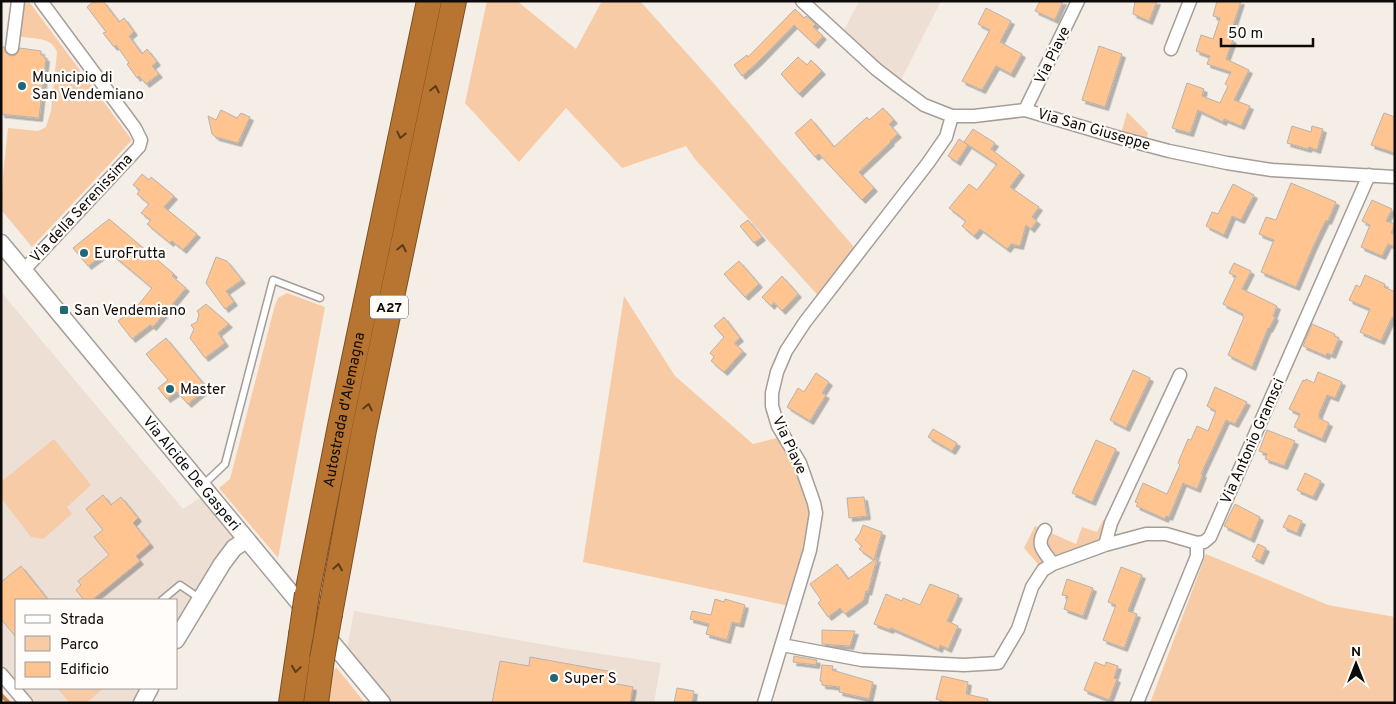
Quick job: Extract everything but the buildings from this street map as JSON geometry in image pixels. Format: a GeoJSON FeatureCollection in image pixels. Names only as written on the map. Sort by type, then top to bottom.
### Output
{"type":"FeatureCollection","features":[{"type":"Feature","properties":{"kind":"highway","name":"Autostrada d'Alemagna"},"geometry":{"type":"LineString","coordinates":[[291,703],[307,594],[340,426],[429,1]]}},
{"type":"Feature","properties":{"kind":"highway","name":"Autostrada d'Alemagna"},"geometry":{"type":"LineString","coordinates":[[316,703],[322,659],[364,430],[454,1]]}},
{"type":"Feature","properties":{"kind":"street"},"geometry":{"type":"LineString","coordinates":[[12,48],[18,1]]}},
{"type":"Feature","properties":{"kind":"street","name":"Via della Serenissima"},"geometry":{"type":"LineString","coordinates":[[24,270],[138,147],[141,140],[135,128],[41,1]]}},
{"type":"Feature","properties":{"kind":"street","name":"Via San Giuseppe"},"geometry":{"type":"LineString","coordinates":[[802,1],[876,69],[898,86],[924,104],[952,116],[974,116],[1026,110],[1169,151],[1227,163],[1272,170],[1395,177]]}},
{"type":"Feature","properties":{"kind":"street","name":"Via Piave"},"geometry":{"type":"LineString","coordinates":[[1026,110],[1078,1]]}},
{"type":"Feature","properties":{"kind":"street"},"geometry":{"type":"LineString","coordinates":[[1171,49],[1190,1]]}},
{"type":"Feature","properties":{"kind":"street","name":"Via Piave"},"geometry":{"type":"LineString","coordinates":[[764,703],[810,550],[816,512],[800,463],[778,426],[772,406],[772,392],[777,372],[786,351],[805,322],[946,137],[952,116]]}},
{"type":"Feature","properties":{"kind":"street","name":"Via Antonio Gramsci"},"geometry":{"type":"LineString","coordinates":[[1197,543],[1204,542],[1210,537],[1369,175]]}},
{"type":"Feature","properties":{"kind":"street","name":"Via Alcide De Gasperi"},"geometry":{"type":"LineString","coordinates":[[1,242],[382,703]]}},
{"type":"Feature","properties":{"kind":"street"},"geometry":{"type":"LineString","coordinates":[[1105,545],[1111,523],[1180,375]]}},
{"type":"Feature","properties":{"kind":"street"},"geometry":{"type":"LineString","coordinates":[[1045,530],[1041,537],[1040,546],[1053,564]]}},
{"type":"Feature","properties":{"kind":"street"},"geometry":{"type":"LineString","coordinates":[[782,645],[862,660],[964,665],[998,663],[1018,629],[1032,587],[1044,570],[1053,564],[1105,545],[1146,534],[1166,534],[1197,543],[1196,556],[1137,703]]}},
{"type":"Feature","properties":{"kind":"street"},"geometry":{"type":"LineString","coordinates":[[178,637],[229,554],[246,540]]}},
{"type":"Feature","properties":{"kind":"street"},"geometry":{"type":"LineString","coordinates":[[1,674],[26,703]]}},
{"type":"Feature","properties":{"kind":"street"},"geometry":{"type":"LineString","coordinates":[[142,703],[149,689]]}},
{"type":"Feature","properties":{"kind":"lane"},"geometry":{"type":"LineString","coordinates":[[202,486],[225,464],[273,280],[320,298]]}},
{"type":"Feature","properties":{"kind":"lane"},"geometry":{"type":"LineString","coordinates":[[163,599],[180,585],[201,599]]}},
{"type":"Feature","properties":{"kind":"shaded area"},"geometry":{"type":"Polygon","coordinates":[[[859,1],[941,1],[898,86],[841,36],[859,1]]]}},
{"type":"Feature","properties":{"kind":"shaded area"},"geometry":{"type":"Polygon","coordinates":[[[1,292],[183,509],[208,493],[246,540],[178,648],[178,599],[15,599],[15,689],[152,689],[143,703],[26,703],[1,674],[1,292]]]}},
{"type":"Feature","properties":{"kind":"shaded area"},"geometry":{"type":"Polygon","coordinates":[[[354,611],[569,649],[661,663],[654,703],[382,703],[345,659],[354,611]]]}},
{"type":"Feature","properties":{"kind":"green space"},"geometry":{"type":"Polygon","coordinates":[[[487,1],[517,1],[576,49],[602,1],[640,1],[710,79],[859,253],[822,300],[694,158],[686,146],[622,168],[566,108],[519,162],[465,103],[487,1]]]}},
{"type":"Feature","properties":{"kind":"green space"},"geometry":{"type":"Polygon","coordinates":[[[30,3],[132,140],[32,247],[3,212],[2,204],[8,128],[38,131],[46,127],[51,111],[57,52],[55,47],[47,41],[22,37],[20,35],[22,5],[30,3]]]}},
{"type":"Feature","properties":{"kind":"green space"},"geometry":{"type":"Polygon","coordinates":[[[1127,112],[1148,133],[1145,144],[1120,138],[1127,112]]]}},
{"type":"Feature","properties":{"kind":"green space"},"geometry":{"type":"Polygon","coordinates":[[[287,293],[325,307],[278,558],[219,488],[230,479],[275,305],[278,298],[287,293]]]}},
{"type":"Feature","properties":{"kind":"green space"},"geometry":{"type":"Polygon","coordinates":[[[624,296],[675,376],[753,444],[784,436],[814,503],[794,607],[583,562],[624,296]]]}},
{"type":"Feature","properties":{"kind":"green space"},"geometry":{"type":"Polygon","coordinates":[[[54,439],[91,485],[67,507],[72,514],[43,539],[31,537],[1,498],[1,482],[54,439]]]}},
{"type":"Feature","properties":{"kind":"green space"},"geometry":{"type":"Polygon","coordinates":[[[1103,520],[1111,523],[1105,545],[1043,570],[1024,548],[1035,526],[1076,544],[1082,527],[1097,532],[1103,520]]]}},
{"type":"Feature","properties":{"kind":"green space"},"geometry":{"type":"Polygon","coordinates":[[[1206,554],[1328,605],[1395,617],[1395,703],[1150,703],[1206,554]]]}},
{"type":"Feature","properties":{"kind":"green space"},"geometry":{"type":"Polygon","coordinates":[[[336,667],[365,703],[325,703],[328,681],[336,667]]]}},
{"type":"Feature","properties":{"kind":"green space"},"geometry":{"type":"Polygon","coordinates":[[[58,689],[103,689],[86,703],[70,703],[58,689]]]}},
{"type":"Feature","properties":{"kind":"waterway"},"geometry":{"type":"LineString","coordinates":[[1,695],[9,703]]}},
{"type":"Feature","properties":{"kind":"place","name":"Municipio di San Vendemiano"},"geometry":{"type":"Point","coordinates":[22,86]}},
{"type":"Feature","properties":{"kind":"place","name":"EuroFrutta"},"geometry":{"type":"Point","coordinates":[84,253]}},
{"type":"Feature","properties":{"kind":"place","name":"San Vendemiano"},"geometry":{"type":"Point","coordinates":[64,310]}},
{"type":"Feature","properties":{"kind":"place","name":"Master"},"geometry":{"type":"Point","coordinates":[170,389]}},
{"type":"Feature","properties":{"kind":"place","name":"Super S"},"geometry":{"type":"Point","coordinates":[554,678]}}]}
